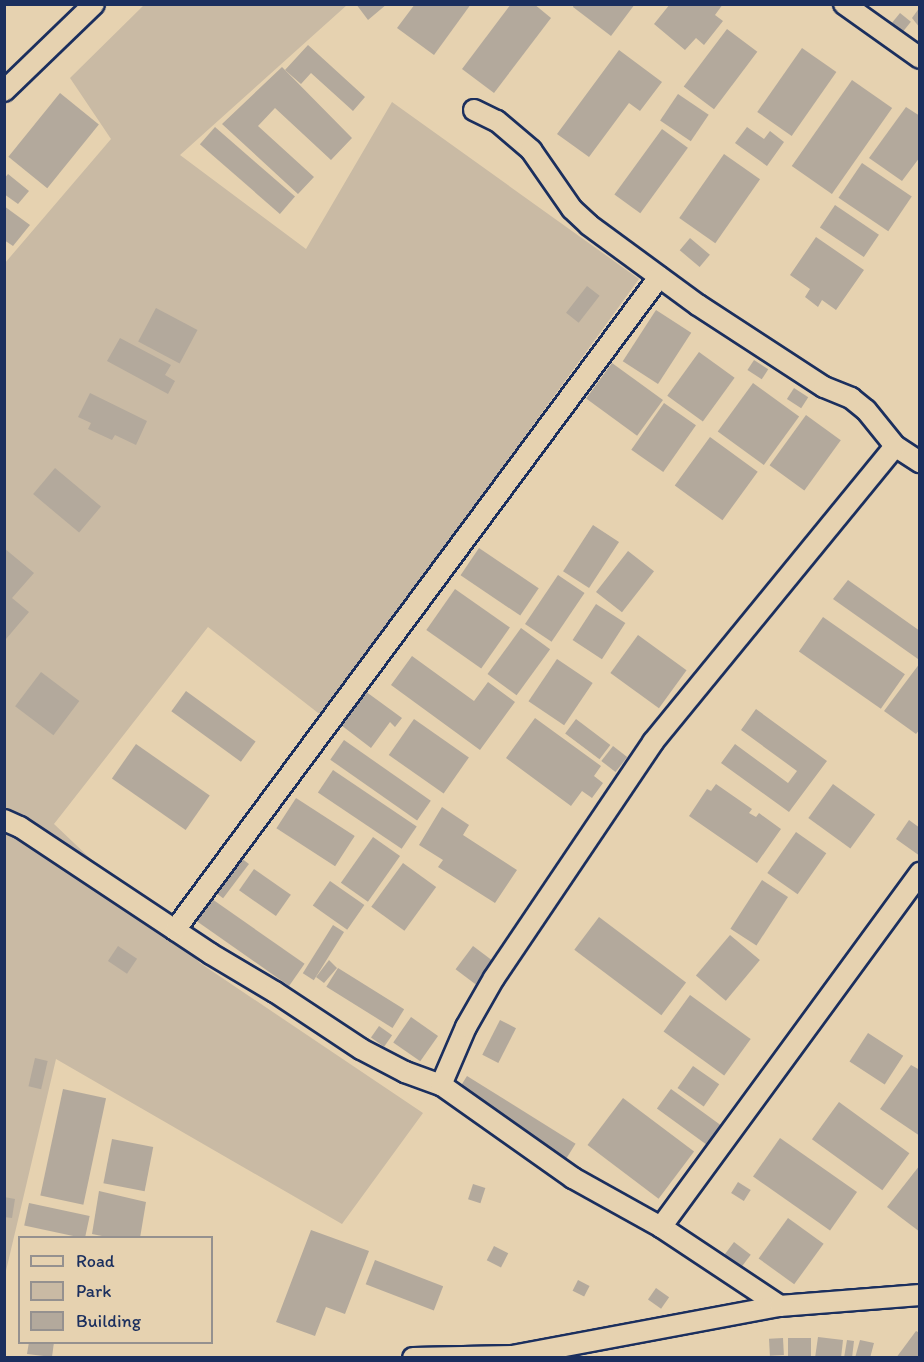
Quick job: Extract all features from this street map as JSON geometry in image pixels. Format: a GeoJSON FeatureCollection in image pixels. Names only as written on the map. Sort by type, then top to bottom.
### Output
{"type":"FeatureCollection","features":[{"type":"Feature","properties":{"kind":"street"},"geometry":{"type":"LineString","coordinates":[[844,4],[920,58]]}},
{"type":"Feature","properties":{"kind":"street"},"geometry":{"type":"LineString","coordinates":[[4,91],[83,8]]}},
{"type":"Feature","properties":{"kind":"street"},"geometry":{"type":"LineString","coordinates":[[474,110],[497,121],[531,150],[581,219],[659,277],[824,387],[851,398],[866,410],[895,446],[920,462]]}},
{"type":"Feature","properties":{"kind":"street"},"geometry":{"type":"LineString","coordinates":[[175,930],[659,277]]}},
{"type":"Feature","properties":{"kind":"street"},"geometry":{"type":"LineString","coordinates":[[441,1085],[466,1027],[494,978],[653,742],[895,446]]}},
{"type":"Feature","properties":{"kind":"street"},"geometry":{"type":"LineString","coordinates":[[4,820],[20,827],[361,1049],[405,1072],[441,1085],[573,1178],[661,1227],[780,1306]]}},
{"type":"Feature","properties":{"kind":"street"},"geometry":{"type":"LineString","coordinates":[[661,1227],[920,873]]}},
{"type":"Feature","properties":{"kind":"street"},"geometry":{"type":"LineString","coordinates":[[413,1358],[512,1357],[780,1306],[920,1296]]}},
{"type":"Feature","properties":{"kind":"green space"},"geometry":{"type":"Polygon","coordinates":[[[144,5],[347,5],[180,155],[306,249],[392,102],[639,279],[322,716],[208,627],[54,824],[200,963],[423,1113],[342,1224],[56,1059],[5,1275],[5,263],[111,139],[70,78],[144,5]]]}},
{"type":"Feature","properties":{"kind":"building"},"geometry":{"type":"Polygon","coordinates":[[[356,4],[387,4],[368,20],[356,4]]]}},
{"type":"Feature","properties":{"kind":"building"},"geometry":{"type":"Polygon","coordinates":[[[415,4],[471,4],[434,55],[397,28],[415,4]]]}},
{"type":"Feature","properties":{"kind":"building"},"geometry":{"type":"Polygon","coordinates":[[[511,4],[534,4],[551,18],[494,93],[462,69],[511,4]]]}},
{"type":"Feature","properties":{"kind":"building"},"geometry":{"type":"Polygon","coordinates":[[[574,4],[635,4],[611,36],[573,7],[574,4]]]}},
{"type":"Feature","properties":{"kind":"building"},"geometry":{"type":"Polygon","coordinates":[[[670,4],[723,4],[715,15],[723,21],[704,45],[696,38],[685,50],[654,24],[670,4]]]}},
{"type":"Feature","properties":{"kind":"building"},"geometry":{"type":"Polygon","coordinates":[[[920,7],[920,28],[912,18],[920,7]]]}},
{"type":"Feature","properties":{"kind":"building"},"geometry":{"type":"Polygon","coordinates":[[[900,13],[911,22],[903,32],[892,23],[900,13]]]}},
{"type":"Feature","properties":{"kind":"building"},"geometry":{"type":"Polygon","coordinates":[[[727,29],[757,52],[714,109],[684,87],[727,29]]]}},
{"type":"Feature","properties":{"kind":"building"},"geometry":{"type":"Polygon","coordinates":[[[308,45],[365,97],[353,111],[311,73],[301,84],[285,70],[308,45]]]}},
{"type":"Feature","properties":{"kind":"building"},"geometry":{"type":"Polygon","coordinates":[[[802,48],[836,72],[792,136],[757,112],[802,48]]]}},
{"type":"Feature","properties":{"kind":"building"},"geometry":{"type":"Polygon","coordinates":[[[619,50],[662,82],[640,111],[629,103],[589,157],[557,134],[619,50]]]}},
{"type":"Feature","properties":{"kind":"building"},"geometry":{"type":"Polygon","coordinates":[[[282,67],[352,138],[331,160],[275,108],[258,126],[314,177],[298,194],[222,124],[282,67]]]}},
{"type":"Feature","properties":{"kind":"building"},"geometry":{"type":"Polygon","coordinates":[[[852,80],[892,108],[832,194],[792,166],[852,80]]]}},
{"type":"Feature","properties":{"kind":"building"},"geometry":{"type":"Polygon","coordinates":[[[60,93],[99,124],[47,188],[8,157],[60,93]]]}},
{"type":"Feature","properties":{"kind":"building"},"geometry":{"type":"Polygon","coordinates":[[[678,94],[709,115],[691,141],[660,121],[678,94]]]}},
{"type":"Feature","properties":{"kind":"building"},"geometry":{"type":"Polygon","coordinates":[[[906,107],[920,116],[920,157],[902,181],[869,158],[906,107]]]}},
{"type":"Feature","properties":{"kind":"building"},"geometry":{"type":"Polygon","coordinates":[[[215,127],[295,197],[280,214],[200,144],[215,127]]]}},
{"type":"Feature","properties":{"kind":"building"},"geometry":{"type":"Polygon","coordinates":[[[747,127],[764,139],[770,131],[784,142],[767,166],[735,143],[747,127]]]}},
{"type":"Feature","properties":{"kind":"building"},"geometry":{"type":"Polygon","coordinates":[[[662,129],[688,148],[640,213],[614,195],[662,129]]]}},
{"type":"Feature","properties":{"kind":"building"},"geometry":{"type":"Polygon","coordinates":[[[724,154],[760,179],[715,243],[679,218],[724,154]]]}},
{"type":"Feature","properties":{"kind":"building"},"geometry":{"type":"Polygon","coordinates":[[[862,163],[912,197],[888,231],[839,198],[862,163]]]}},
{"type":"Feature","properties":{"kind":"building"},"geometry":{"type":"Polygon","coordinates":[[[8,174],[29,191],[18,204],[4,194],[4,179],[8,174]]]}},
{"type":"Feature","properties":{"kind":"building"},"geometry":{"type":"Polygon","coordinates":[[[835,205],[879,235],[864,257],[820,227],[835,205]]]}},
{"type":"Feature","properties":{"kind":"building"},"geometry":{"type":"Polygon","coordinates":[[[4,206],[30,225],[13,246],[4,240],[4,206]]]}},
{"type":"Feature","properties":{"kind":"building"},"geometry":{"type":"Polygon","coordinates":[[[816,237],[864,270],[836,310],[822,300],[818,307],[805,297],[810,289],[790,275],[816,237]]]}},
{"type":"Feature","properties":{"kind":"building"},"geometry":{"type":"Polygon","coordinates":[[[690,238],[710,255],[700,267],[680,250],[690,238]]]}},
{"type":"Feature","properties":{"kind":"building"},"geometry":{"type":"Polygon","coordinates":[[[587,286],[600,296],[579,323],[566,313],[587,286]]]}},
{"type":"Feature","properties":{"kind":"building"},"geometry":{"type":"Polygon","coordinates":[[[156,308],[197,330],[180,364],[138,342],[156,308]]]}},
{"type":"Feature","properties":{"kind":"building"},"geometry":{"type":"Polygon","coordinates":[[[656,310],[691,333],[658,384],[623,361],[656,310]]]}},
{"type":"Feature","properties":{"kind":"building"},"geometry":{"type":"Polygon","coordinates":[[[120,338],[171,365],[165,375],[175,381],[168,394],[107,361],[120,338]]]}},
{"type":"Feature","properties":{"kind":"building"},"geometry":{"type":"Polygon","coordinates":[[[699,352],[735,378],[703,422],[667,396],[699,352]]]}},
{"type":"Feature","properties":{"kind":"building"},"geometry":{"type":"Polygon","coordinates":[[[754,360],[768,369],[762,379],[747,370],[754,360]]]}},
{"type":"Feature","properties":{"kind":"building"},"geometry":{"type":"Polygon","coordinates":[[[612,363],[663,400],[637,436],[586,399],[612,363]]]}},
{"type":"Feature","properties":{"kind":"building"},"geometry":{"type":"Polygon","coordinates":[[[753,383],[799,417],[764,465],[718,432],[753,383]]]}},
{"type":"Feature","properties":{"kind":"building"},"geometry":{"type":"Polygon","coordinates":[[[794,388],[808,397],[801,408],[787,399],[794,388]]]}},
{"type":"Feature","properties":{"kind":"building"},"geometry":{"type":"Polygon","coordinates":[[[90,393],[147,421],[136,445],[115,435],[112,440],[88,429],[91,423],[78,417],[90,393]]]}},
{"type":"Feature","properties":{"kind":"building"},"geometry":{"type":"Polygon","coordinates":[[[664,403],[696,425],[663,472],[631,450],[664,403]]]}},
{"type":"Feature","properties":{"kind":"building"},"geometry":{"type":"Polygon","coordinates":[[[806,415],[841,440],[804,490],[770,465],[806,415]]]}},
{"type":"Feature","properties":{"kind":"building"},"geometry":{"type":"Polygon","coordinates":[[[710,437],[758,472],[722,520],[675,486],[710,437]]]}},
{"type":"Feature","properties":{"kind":"building"},"geometry":{"type":"Polygon","coordinates":[[[55,468],[101,507],[79,533],[33,494],[55,468]]]}},
{"type":"Feature","properties":{"kind":"building"},"geometry":{"type":"Polygon","coordinates":[[[593,525],[619,542],[589,588],[563,571],[593,525]]]}},
{"type":"Feature","properties":{"kind":"building"},"geometry":{"type":"Polygon","coordinates":[[[4,548],[34,573],[12,598],[29,612],[6,639],[4,548]]]}},
{"type":"Feature","properties":{"kind":"building"},"geometry":{"type":"Polygon","coordinates":[[[479,548],[539,588],[520,616],[461,575],[479,548]]]}},
{"type":"Feature","properties":{"kind":"building"},"geometry":{"type":"Polygon","coordinates":[[[628,551],[654,571],[622,612],[596,592],[628,551]]]}},
{"type":"Feature","properties":{"kind":"building"},"geometry":{"type":"Polygon","coordinates":[[[558,575],[585,593],[552,642],[525,624],[558,575]]]}},
{"type":"Feature","properties":{"kind":"building"},"geometry":{"type":"Polygon","coordinates":[[[848,580],[920,631],[918,659],[833,599],[848,580]]]}},
{"type":"Feature","properties":{"kind":"building"},"geometry":{"type":"Polygon","coordinates":[[[455,589],[510,627],[481,668],[426,630],[455,589]]]}},
{"type":"Feature","properties":{"kind":"building"},"geometry":{"type":"Polygon","coordinates":[[[596,604],[625,623],[602,659],[573,640],[596,604]]]}},
{"type":"Feature","properties":{"kind":"building"},"geometry":{"type":"Polygon","coordinates":[[[823,617],[905,674],[881,709],[799,651],[823,617]]]}},
{"type":"Feature","properties":{"kind":"building"},"geometry":{"type":"Polygon","coordinates":[[[521,628],[550,649],[517,695],[487,674],[521,628]]]}},
{"type":"Feature","properties":{"kind":"building"},"geometry":{"type":"Polygon","coordinates":[[[638,635],[687,670],[659,708],[610,673],[638,635]]]}},
{"type":"Feature","properties":{"kind":"building"},"geometry":{"type":"Polygon","coordinates":[[[412,656],[474,701],[488,682],[515,702],[480,750],[391,685],[412,656]]]}},
{"type":"Feature","properties":{"kind":"building"},"geometry":{"type":"Polygon","coordinates":[[[557,659],[593,683],[564,725],[528,701],[557,659]]]}},
{"type":"Feature","properties":{"kind":"building"},"geometry":{"type":"Polygon","coordinates":[[[920,663],[920,729],[916,734],[884,711],[920,663]]]}},
{"type":"Feature","properties":{"kind":"building"},"geometry":{"type":"Polygon","coordinates":[[[41,672],[79,701],[53,735],[15,706],[41,672]]]}},
{"type":"Feature","properties":{"kind":"building"},"geometry":{"type":"Polygon","coordinates":[[[186,691],[256,742],[241,762],[171,711],[186,691]]]}},
{"type":"Feature","properties":{"kind":"building"},"geometry":{"type":"Polygon","coordinates":[[[365,691],[402,718],[395,727],[390,722],[371,748],[341,725],[365,691]]]}},
{"type":"Feature","properties":{"kind":"building"},"geometry":{"type":"Polygon","coordinates":[[[756,709],[827,761],[789,812],[721,763],[735,744],[788,783],[797,771],[741,730],[756,709]]]}},
{"type":"Feature","properties":{"kind":"building"},"geometry":{"type":"Polygon","coordinates":[[[535,718],[601,766],[594,776],[603,783],[592,798],[582,791],[571,806],[506,758],[535,718]]]}},
{"type":"Feature","properties":{"kind":"building"},"geometry":{"type":"Polygon","coordinates":[[[414,719],[469,757],[444,793],[389,755],[414,719]]]}},
{"type":"Feature","properties":{"kind":"building"},"geometry":{"type":"Polygon","coordinates":[[[576,719],[610,745],[600,759],[565,733],[576,719]]]}},
{"type":"Feature","properties":{"kind":"building"},"geometry":{"type":"Polygon","coordinates":[[[344,740],[431,801],[417,820],[330,760],[344,740]]]}},
{"type":"Feature","properties":{"kind":"building"},"geometry":{"type":"Polygon","coordinates":[[[136,744],[210,796],[186,830],[112,778],[136,744]]]}},
{"type":"Feature","properties":{"kind":"building"},"geometry":{"type":"Polygon","coordinates":[[[613,746],[627,757],[615,772],[601,761],[613,746]]]}},
{"type":"Feature","properties":{"kind":"building"},"geometry":{"type":"Polygon","coordinates":[[[333,770],[417,826],[402,849],[318,792],[333,770]]]}},
{"type":"Feature","properties":{"kind":"building"},"geometry":{"type":"Polygon","coordinates":[[[716,784],[752,809],[749,813],[756,817],[759,813],[781,829],[757,863],[689,816],[707,789],[711,791],[716,784]]]}},
{"type":"Feature","properties":{"kind":"building"},"geometry":{"type":"Polygon","coordinates":[[[833,784],[875,815],[850,849],[808,818],[833,784]]]}},
{"type":"Feature","properties":{"kind":"building"},"geometry":{"type":"Polygon","coordinates":[[[296,798],[355,836],[335,866],[276,828],[296,798]]]}},
{"type":"Feature","properties":{"kind":"building"},"geometry":{"type":"Polygon","coordinates":[[[442,807],[469,825],[463,835],[517,870],[495,903],[438,867],[443,860],[419,845],[442,807]]]}},
{"type":"Feature","properties":{"kind":"building"},"geometry":{"type":"Polygon","coordinates":[[[909,820],[920,828],[920,856],[896,839],[909,820]]]}},
{"type":"Feature","properties":{"kind":"building"},"geometry":{"type":"Polygon","coordinates":[[[796,832],[826,853],[798,894],[767,873],[796,832]]]}},
{"type":"Feature","properties":{"kind":"building"},"geometry":{"type":"Polygon","coordinates":[[[373,837],[400,856],[368,902],[341,883],[373,837]]]}},
{"type":"Feature","properties":{"kind":"building"},"geometry":{"type":"Polygon","coordinates":[[[237,855],[249,864],[223,898],[211,889],[237,855]]]}},
{"type":"Feature","properties":{"kind":"building"},"geometry":{"type":"Polygon","coordinates":[[[403,863],[436,887],[404,931],[371,907],[403,863]]]}},
{"type":"Feature","properties":{"kind":"building"},"geometry":{"type":"Polygon","coordinates":[[[254,869],[291,895],[276,916],[239,890],[254,869]]]}},
{"type":"Feature","properties":{"kind":"building"},"geometry":{"type":"Polygon","coordinates":[[[762,880],[788,897],[756,946],[730,929],[762,880]]]}},
{"type":"Feature","properties":{"kind":"building"},"geometry":{"type":"Polygon","coordinates":[[[330,881],[364,905],[347,930],[313,906],[330,881]]]}},
{"type":"Feature","properties":{"kind":"building"},"geometry":{"type":"Polygon","coordinates":[[[212,899],[305,964],[289,986],[197,921],[212,899]]]}},
{"type":"Feature","properties":{"kind":"building"},"geometry":{"type":"Polygon","coordinates":[[[599,917],[686,983],[661,1015],[574,950],[599,917]]]}},
{"type":"Feature","properties":{"kind":"building"},"geometry":{"type":"Polygon","coordinates":[[[333,925],[344,932],[314,980],[303,973],[333,925]]]}},
{"type":"Feature","properties":{"kind":"building"},"geometry":{"type":"Polygon","coordinates":[[[730,935],[760,960],[726,1001],[696,976],[730,935]]]}},
{"type":"Feature","properties":{"kind":"building"},"geometry":{"type":"Polygon","coordinates":[[[118,946],[137,959],[127,974],[108,961],[118,946]]]}},
{"type":"Feature","properties":{"kind":"building"},"geometry":{"type":"Polygon","coordinates":[[[473,946],[493,961],[476,984],[456,969],[473,946]]]}},
{"type":"Feature","properties":{"kind":"building"},"geometry":{"type":"Polygon","coordinates":[[[329,960],[337,968],[324,983],[316,977],[329,960]]]}},
{"type":"Feature","properties":{"kind":"building"},"geometry":{"type":"Polygon","coordinates":[[[338,968],[404,1009],[392,1028],[326,987],[338,968]]]}},
{"type":"Feature","properties":{"kind":"building"},"geometry":{"type":"Polygon","coordinates":[[[690,995],[751,1039],[724,1075],[664,1031],[690,995]]]}},
{"type":"Feature","properties":{"kind":"building"},"geometry":{"type":"Polygon","coordinates":[[[411,1017],[438,1036],[420,1061],[393,1042],[411,1017]]]}},
{"type":"Feature","properties":{"kind":"building"},"geometry":{"type":"Polygon","coordinates":[[[500,1020],[516,1028],[498,1063],[482,1055],[500,1020]]]}},
{"type":"Feature","properties":{"kind":"building"},"geometry":{"type":"Polygon","coordinates":[[[379,1026],[392,1035],[384,1047],[371,1037],[379,1026]]]}},
{"type":"Feature","properties":{"kind":"building"},"geometry":{"type":"Polygon","coordinates":[[[868,1033],[903,1056],[885,1084],[849,1062],[868,1033]]]}},
{"type":"Feature","properties":{"kind":"building"},"geometry":{"type":"Polygon","coordinates":[[[35,1058],[48,1061],[41,1089],[28,1086],[35,1058]]]}},
{"type":"Feature","properties":{"kind":"building"},"geometry":{"type":"Polygon","coordinates":[[[911,1065],[920,1070],[920,1136],[880,1109],[911,1065]]]}},
{"type":"Feature","properties":{"kind":"building"},"geometry":{"type":"Polygon","coordinates":[[[693,1066],[719,1084],[704,1106],[678,1088],[693,1066]]]}},
{"type":"Feature","properties":{"kind":"building"},"geometry":{"type":"Polygon","coordinates":[[[467,1076],[576,1144],[563,1163],[455,1096],[467,1076]]]}},
{"type":"Feature","properties":{"kind":"building"},"geometry":{"type":"Polygon","coordinates":[[[63,1089],[106,1098],[83,1205],[40,1196],[63,1089]]]}},
{"type":"Feature","properties":{"kind":"building"},"geometry":{"type":"Polygon","coordinates":[[[671,1089],[726,1129],[712,1148],[657,1108],[671,1089]]]}},
{"type":"Feature","properties":{"kind":"building"},"geometry":{"type":"Polygon","coordinates":[[[623,1098],[694,1152],[659,1199],[587,1145],[623,1098]]]}},
{"type":"Feature","properties":{"kind":"building"},"geometry":{"type":"Polygon","coordinates":[[[839,1102],[909,1153],[882,1190],[812,1139],[839,1102]]]}},
{"type":"Feature","properties":{"kind":"building"},"geometry":{"type":"Polygon","coordinates":[[[780,1138],[857,1192],[830,1230],[753,1177],[780,1138]]]}},
{"type":"Feature","properties":{"kind":"building"},"geometry":{"type":"Polygon","coordinates":[[[112,1139],[153,1147],[145,1191],[103,1183],[112,1139]]]}},
{"type":"Feature","properties":{"kind":"building"},"geometry":{"type":"Polygon","coordinates":[[[920,1165],[920,1232],[887,1207],[920,1165]]]}},
{"type":"Feature","properties":{"kind":"building"},"geometry":{"type":"Polygon","coordinates":[[[738,1182],[751,1190],[744,1201],[731,1193],[738,1182]]]}},
{"type":"Feature","properties":{"kind":"building"},"geometry":{"type":"Polygon","coordinates":[[[473,1184],[485,1188],[480,1203],[468,1199],[473,1184]]]}},
{"type":"Feature","properties":{"kind":"building"},"geometry":{"type":"Polygon","coordinates":[[[99,1191],[146,1202],[140,1236],[92,1234],[99,1191]]]}},
{"type":"Feature","properties":{"kind":"building"},"geometry":{"type":"Polygon","coordinates":[[[4,1197],[15,1199],[12,1218],[4,1217],[4,1197]]]}},
{"type":"Feature","properties":{"kind":"building"},"geometry":{"type":"Polygon","coordinates":[[[29,1203],[90,1216],[85,1236],[74,1236],[24,1225],[29,1203]]]}},
{"type":"Feature","properties":{"kind":"building"},"geometry":{"type":"Polygon","coordinates":[[[788,1218],[824,1244],[794,1284],[759,1258],[788,1218]]]}},
{"type":"Feature","properties":{"kind":"building"},"geometry":{"type":"Polygon","coordinates":[[[311,1230],[369,1251],[345,1314],[326,1307],[315,1336],[276,1322],[311,1230]]]}},
{"type":"Feature","properties":{"kind":"building"},"geometry":{"type":"Polygon","coordinates":[[[734,1242],[751,1255],[739,1270],[723,1257],[734,1242]]]}},
{"type":"Feature","properties":{"kind":"building"},"geometry":{"type":"Polygon","coordinates":[[[494,1246],[508,1253],[501,1268],[487,1260],[494,1246]]]}},
{"type":"Feature","properties":{"kind":"building"},"geometry":{"type":"Polygon","coordinates":[[[375,1260],[443,1286],[434,1310],[366,1284],[375,1260]]]}},
{"type":"Feature","properties":{"kind":"building"},"geometry":{"type":"Polygon","coordinates":[[[578,1280],[590,1286],[584,1297],[573,1291],[578,1280]]]}},
{"type":"Feature","properties":{"kind":"building"},"geometry":{"type":"Polygon","coordinates":[[[656,1288],[669,1297],[661,1309],[648,1299],[656,1288]]]}},
{"type":"Feature","properties":{"kind":"building"},"geometry":{"type":"Polygon","coordinates":[[[916,1331],[920,1333],[920,1358],[896,1358],[916,1331]]]}},
{"type":"Feature","properties":{"kind":"building"},"geometry":{"type":"Polygon","coordinates":[[[818,1337],[843,1340],[841,1358],[815,1358],[818,1337]]]}},
{"type":"Feature","properties":{"kind":"building"},"geometry":{"type":"Polygon","coordinates":[[[783,1338],[784,1355],[770,1356],[769,1339],[783,1338]]]}},
{"type":"Feature","properties":{"kind":"building"},"geometry":{"type":"Polygon","coordinates":[[[788,1338],[811,1338],[811,1358],[788,1358],[788,1338]]]}},
{"type":"Feature","properties":{"kind":"building"},"geometry":{"type":"Polygon","coordinates":[[[847,1340],[854,1341],[852,1358],[844,1358],[847,1340]]]}},
{"type":"Feature","properties":{"kind":"building"},"geometry":{"type":"Polygon","coordinates":[[[860,1340],[874,1343],[870,1358],[855,1358],[860,1340]]]}},
{"type":"Feature","properties":{"kind":"building"},"geometry":{"type":"Polygon","coordinates":[[[29,1344],[54,1344],[52,1357],[27,1354],[29,1344]]]}}]}
